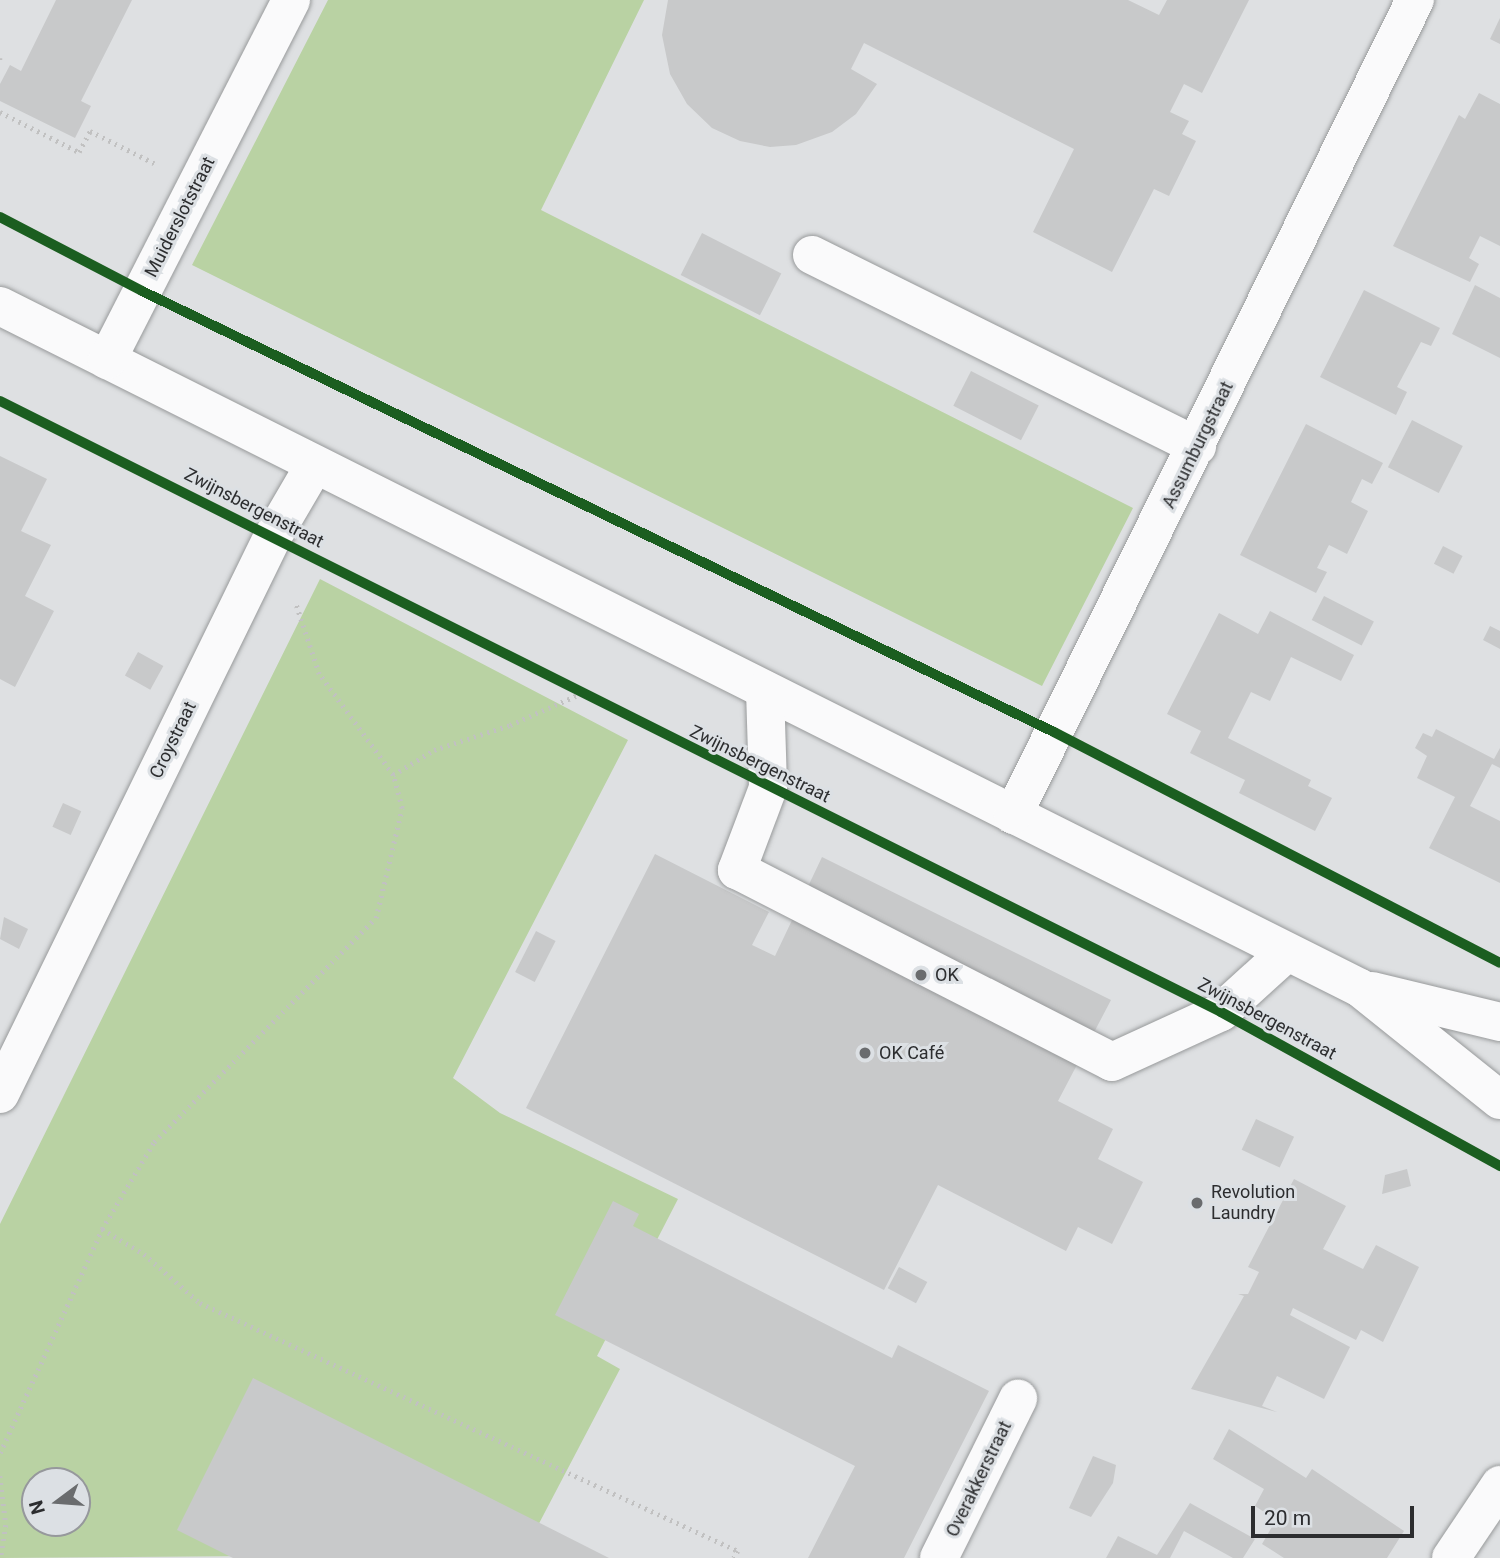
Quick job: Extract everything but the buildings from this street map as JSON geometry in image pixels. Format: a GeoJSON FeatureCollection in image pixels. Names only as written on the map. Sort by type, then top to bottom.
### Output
{"type":"FeatureCollection","features":[{"type":"Feature","properties":{"kind":"street","name":"Muiderslotstraat"},"geometry":{"type":"LineString","coordinates":[[107,360],[291,0]]}},
{"type":"Feature","properties":{"kind":"street","name":"Assumburgstraat"},"geometry":{"type":"LineString","coordinates":[[1013,815],[1415,0]]}},
{"type":"Feature","properties":{"kind":"street"},"geometry":{"type":"LineString","coordinates":[[812,254],[1197,446]]}},
{"type":"Feature","properties":{"kind":"street"},"geometry":{"type":"LineString","coordinates":[[0,306],[1360,988],[1500,1100]]}},
{"type":"Feature","properties":{"kind":"street","name":"Croystraat"},"geometry":{"type":"LineString","coordinates":[[0,1094],[273,536],[315,464]]}},
{"type":"Feature","properties":{"kind":"street"},"geometry":{"type":"LineString","coordinates":[[765,690],[768,788],[737,870],[1100,1056],[1112,1062],[1221,1012],[1287,952]]}},
{"type":"Feature","properties":{"kind":"street"},"geometry":{"type":"LineString","coordinates":[[1360,988],[1500,1022]]}},
{"type":"Feature","properties":{"kind":"street","name":"Overakkerstraat"},"geometry":{"type":"LineString","coordinates":[[939,1558],[1018,1399]]}},
{"type":"Feature","properties":{"kind":"street"},"geometry":{"type":"LineString","coordinates":[[1451,1558],[1500,1485]]}},
{"type":"Feature","properties":{"kind":"path"},"geometry":{"type":"LineString","coordinates":[[0,112],[79,152],[90,131],[197,185]]}},
{"type":"Feature","properties":{"kind":"path"},"geometry":{"type":"LineString","coordinates":[[0,1453],[102,1229],[154,1142],[376,918],[402,808],[393,775],[319,674],[273,536]]}},
{"type":"Feature","properties":{"kind":"path"},"geometry":{"type":"LineString","coordinates":[[568,687],[593,700]]}},
{"type":"Feature","properties":{"kind":"path"},"geometry":{"type":"LineString","coordinates":[[393,775],[434,750],[510,725],[580,694]]}},
{"type":"Feature","properties":{"kind":"path"},"geometry":{"type":"LineString","coordinates":[[102,1229],[144,1254],[200,1303],[738,1551],[734,1558]]}},
{"type":"Feature","properties":{"kind":"path"},"geometry":{"type":"LineString","coordinates":[[0,1476],[6,1525],[1,1558]]}},
{"type":"Feature","properties":{"kind":"green space"},"geometry":{"type":"Polygon","coordinates":[[[328,0],[644,0],[541,210],[1133,508],[1042,686],[192,265],[328,0]]]}},
{"type":"Feature","properties":{"kind":"green space"},"geometry":{"type":"Polygon","coordinates":[[[320,579],[628,740],[453,1078],[500,1113],[678,1199],[597,1356],[620,1369],[523,1554],[0,1558],[0,1224],[320,579]]]}},
{"type":"Feature","properties":{"kind":"cycle path"},"geometry":{"type":"LineString","coordinates":[[0,217],[142,291],[1054,732],[1500,963]]}},
{"type":"Feature","properties":{"kind":"cycle path","name":"Zwijnsbergenstraat"},"geometry":{"type":"LineString","coordinates":[[0,401],[1221,1012],[1500,1166]]}},
{"type":"Feature","properties":{"kind":"place","name":"OK"},"geometry":{"type":"Point","coordinates":[921,975]}},
{"type":"Feature","properties":{"kind":"place","name":"OK Café"},"geometry":{"type":"Point","coordinates":[865,1053]}},
{"type":"Feature","properties":{"kind":"place","name":"Revolution Laundry"},"geometry":{"type":"Point","coordinates":[1197,1203]}}]}
